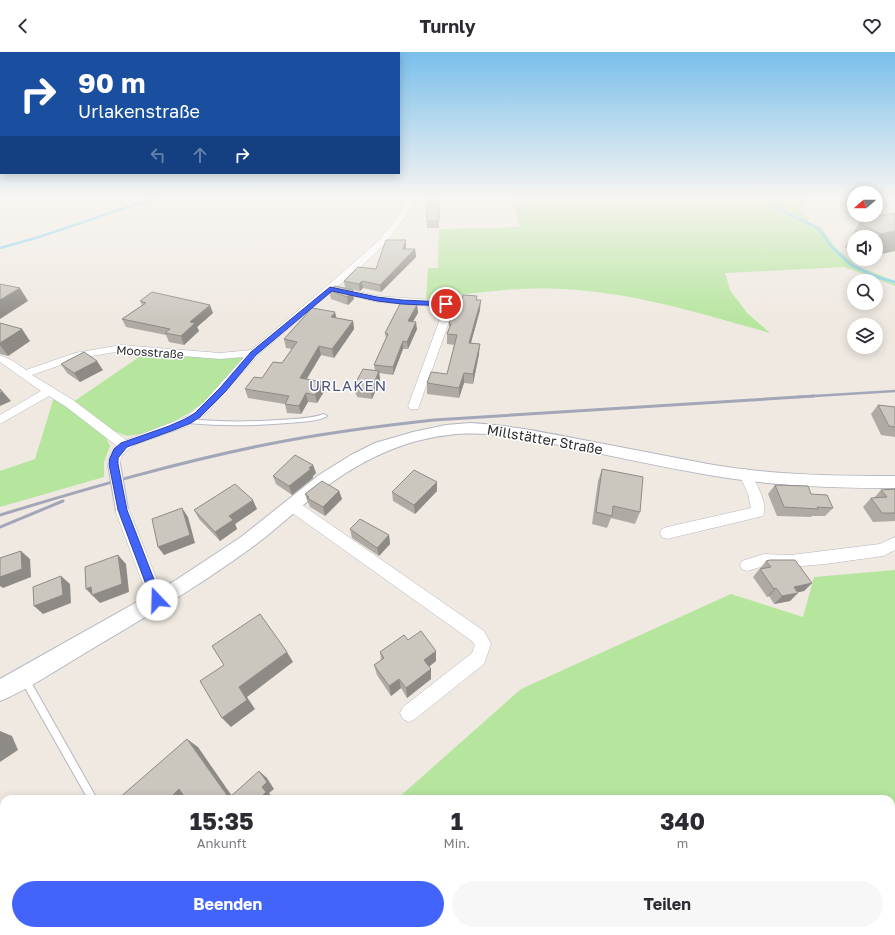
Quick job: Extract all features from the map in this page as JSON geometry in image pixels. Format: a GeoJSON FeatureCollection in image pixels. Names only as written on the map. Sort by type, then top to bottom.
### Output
{"type":"FeatureCollection","features":[{"type":"Feature","properties":{"kind":"street"},"geometry":{"type":"LineString","coordinates":[[157,600],[122,510],[114,464],[114,458],[118,451],[124,445],[188,421],[197,415],[222,390],[254,353],[330,289],[384,239]]}},
{"type":"Feature","properties":{"kind":"street"},"geometry":{"type":"LineString","coordinates":[[330,289],[377,299],[446,304],[449,308],[414,406]]}},
{"type":"Feature","properties":{"kind":"street","name":"Moosstraße"},"geometry":{"type":"LineString","coordinates":[[25,374],[79,355],[121,348],[220,356],[254,353]]}},
{"type":"Feature","properties":{"kind":"street"},"geometry":{"type":"LineString","coordinates":[[0,358],[9,362],[101,426],[124,445]]}},
{"type":"Feature","properties":{"kind":"street"},"geometry":{"type":"LineString","coordinates":[[0,420],[50,391]]}},
{"type":"Feature","properties":{"kind":"street","name":"Millstätter Straße"},"geometry":{"type":"LineString","coordinates":[[0,691],[182,586],[247,542],[325,479],[356,459],[380,447],[413,437],[446,430],[470,428],[495,429],[528,434],[710,470],[786,480],[824,482],[895,482]]}},
{"type":"Feature","properties":{"kind":"street"},"geometry":{"type":"LineString","coordinates":[[666,533],[758,512],[755,494],[745,474]]}},
{"type":"Feature","properties":{"kind":"street"},"geometry":{"type":"LineString","coordinates":[[292,506],[478,636],[483,644],[478,658],[409,713]]}},
{"type":"Feature","properties":{"kind":"street"},"geometry":{"type":"LineString","coordinates":[[746,565],[764,560],[791,561],[883,550],[895,543]]}},
{"type":"Feature","properties":{"kind":"lane"},"geometry":{"type":"LineString","coordinates":[[188,421],[204,423],[316,420],[324,416]]}},
{"type":"Feature","properties":{"kind":"lane"},"geometry":{"type":"LineString","coordinates":[[23,679],[28,685],[91,795]]}},
{"type":"Feature","properties":{"kind":"green space"},"geometry":{"type":"Polygon","coordinates":[[[439,239],[830,239],[836,248],[847,257],[847,266],[857,266],[877,274],[863,274],[844,267],[725,273],[730,290],[747,313],[770,333],[667,305],[615,294],[589,291],[545,288],[494,291],[426,299],[428,268],[438,268],[439,239]]]}},
{"type":"Feature","properties":{"kind":"green space"},"geometry":{"type":"Polygon","coordinates":[[[883,276],[895,281],[895,286],[883,282],[883,276]]]}},
{"type":"Feature","properties":{"kind":"green space"},"geometry":{"type":"Polygon","coordinates":[[[145,353],[252,356],[204,402],[189,413],[167,425],[140,434],[127,436],[111,430],[73,402],[145,353]]]}},
{"type":"Feature","properties":{"kind":"green space"},"geometry":{"type":"Polygon","coordinates":[[[54,397],[104,433],[110,446],[104,462],[104,477],[0,507],[0,471],[35,459],[54,397]]]}},
{"type":"Feature","properties":{"kind":"green space"},"geometry":{"type":"Polygon","coordinates":[[[895,570],[895,795],[402,795],[521,689],[731,594],[803,617],[814,577],[895,570]]]}},
{"type":"Feature","properties":{"kind":"building"},"geometry":{"type":"Polygon","coordinates":[[[386,240],[406,240],[403,249],[415,249],[380,285],[362,281],[359,284],[344,281],[358,267],[376,269],[386,240]]]}},
{"type":"Feature","properties":{"kind":"building"},"geometry":{"type":"Polygon","coordinates":[[[0,284],[20,288],[0,300],[0,284]]]}},
{"type":"Feature","properties":{"kind":"building"},"geometry":{"type":"Polygon","coordinates":[[[335,286],[353,290],[347,297],[329,290],[335,286]]]}},
{"type":"Feature","properties":{"kind":"building"},"geometry":{"type":"Polygon","coordinates":[[[152,292],[210,305],[190,322],[195,323],[181,336],[165,333],[170,329],[122,319],[146,303],[140,301],[152,292]]]}},
{"type":"Feature","properties":{"kind":"building"},"geometry":{"type":"Polygon","coordinates":[[[463,295],[477,296],[476,300],[481,300],[469,343],[480,344],[473,374],[464,373],[459,388],[427,383],[431,372],[447,374],[457,335],[447,334],[451,324],[449,323],[459,298],[462,298],[463,295]]]}},
{"type":"Feature","properties":{"kind":"building"},"geometry":{"type":"Polygon","coordinates":[[[401,302],[417,305],[408,321],[416,322],[407,342],[403,341],[393,367],[374,365],[388,334],[385,333],[401,302]]]}},
{"type":"Feature","properties":{"kind":"building"},"geometry":{"type":"Polygon","coordinates":[[[312,308],[335,312],[331,317],[353,321],[332,349],[319,346],[300,378],[323,382],[315,395],[306,393],[299,406],[285,404],[289,396],[245,389],[254,377],[262,378],[273,362],[282,363],[297,342],[284,339],[312,308]]]}},
{"type":"Feature","properties":{"kind":"building"},"geometry":{"type":"Polygon","coordinates":[[[0,323],[22,329],[0,343],[0,323]]]}},
{"type":"Feature","properties":{"kind":"building"},"geometry":{"type":"Polygon","coordinates":[[[84,352],[97,361],[74,373],[61,364],[84,352]]]}},
{"type":"Feature","properties":{"kind":"building"},"geometry":{"type":"Polygon","coordinates":[[[363,369],[379,371],[371,390],[356,388],[357,386],[354,386],[363,369]]]}},
{"type":"Feature","properties":{"kind":"building"},"geometry":{"type":"Polygon","coordinates":[[[878,405],[895,407],[895,427],[889,426],[878,405]]]}},
{"type":"Feature","properties":{"kind":"building"},"geometry":{"type":"Polygon","coordinates":[[[295,455],[313,465],[309,468],[311,469],[289,486],[273,476],[295,455]]]}},
{"type":"Feature","properties":{"kind":"building"},"geometry":{"type":"Polygon","coordinates":[[[602,469],[643,477],[640,512],[613,506],[612,516],[596,512],[602,469]]]}},
{"type":"Feature","properties":{"kind":"building"},"geometry":{"type":"Polygon","coordinates":[[[414,470],[437,482],[414,505],[392,492],[414,470]]]}},
{"type":"Feature","properties":{"kind":"building"},"geometry":{"type":"Polygon","coordinates":[[[322,481],[339,491],[323,507],[307,498],[309,497],[305,494],[322,481]]]}},
{"type":"Feature","properties":{"kind":"building"},"geometry":{"type":"Polygon","coordinates":[[[235,484],[253,500],[229,516],[233,520],[215,532],[194,510],[235,484]]]}},
{"type":"Feature","properties":{"kind":"building"},"geometry":{"type":"Polygon","coordinates":[[[775,485],[808,486],[811,494],[827,495],[833,508],[817,507],[818,509],[784,507],[775,485]]]}},
{"type":"Feature","properties":{"kind":"building"},"geometry":{"type":"Polygon","coordinates":[[[895,489],[895,513],[882,513],[871,498],[887,497],[881,490],[895,489]]]}},
{"type":"Feature","properties":{"kind":"building"},"geometry":{"type":"Polygon","coordinates":[[[182,508],[190,535],[158,547],[152,519],[182,508]]]}},
{"type":"Feature","properties":{"kind":"building"},"geometry":{"type":"Polygon","coordinates":[[[360,519],[389,535],[377,548],[350,529],[360,519]]]}},
{"type":"Feature","properties":{"kind":"building"},"geometry":{"type":"Polygon","coordinates":[[[21,551],[22,569],[0,577],[0,558],[21,551]]]}},
{"type":"Feature","properties":{"kind":"building"},"geometry":{"type":"Polygon","coordinates":[[[118,555],[122,584],[92,595],[91,587],[86,589],[85,567],[118,555]]]}},
{"type":"Feature","properties":{"kind":"building"},"geometry":{"type":"Polygon","coordinates":[[[795,560],[812,583],[794,587],[798,593],[782,596],[776,588],[774,589],[760,569],[771,567],[766,561],[795,560]]]}},
{"type":"Feature","properties":{"kind":"building"},"geometry":{"type":"Polygon","coordinates":[[[61,576],[63,595],[34,606],[33,587],[61,576]]]}},
{"type":"Feature","properties":{"kind":"building"},"geometry":{"type":"Polygon","coordinates":[[[260,614],[287,652],[239,687],[247,700],[222,718],[200,681],[224,665],[212,646],[260,614]]]}},
{"type":"Feature","properties":{"kind":"building"},"geometry":{"type":"Polygon","coordinates":[[[421,631],[436,651],[424,660],[431,669],[406,688],[399,679],[389,686],[374,665],[384,658],[380,652],[404,635],[408,640],[421,631]]]}},
{"type":"Feature","properties":{"kind":"building"},"geometry":{"type":"Polygon","coordinates":[[[187,739],[227,795],[183,795],[179,789],[173,795],[123,795],[187,739]]]}},
{"type":"Feature","properties":{"kind":"building"},"geometry":{"type":"Polygon","coordinates":[[[259,771],[267,782],[262,787],[266,792],[263,795],[232,795],[259,771]]]}},
{"type":"Feature","properties":{"kind":"waterway"},"geometry":{"type":"LineString","coordinates":[[0,248],[31,239]]}},
{"type":"Feature","properties":{"kind":"waterway"},"geometry":{"type":"LineString","coordinates":[[826,239],[832,247],[851,265],[877,277],[895,282]]}},
{"type":"Feature","properties":{"kind":"railway"},"geometry":{"type":"LineString","coordinates":[[806,396],[895,391]]}},
{"type":"Feature","properties":{"kind":"railway"},"geometry":{"type":"LineString","coordinates":[[0,515],[100,485],[167,467],[235,451],[310,436],[434,420],[806,396]]}},
{"type":"Feature","properties":{"kind":"railway"},"geometry":{"type":"LineString","coordinates":[[798,397],[806,396]]}},
{"type":"Feature","properties":{"kind":"railway"},"geometry":{"type":"LineString","coordinates":[[806,396],[814,396]]}},
{"type":"Feature","properties":{"kind":"railway"},"geometry":{"type":"LineString","coordinates":[[0,527],[63,501]]}},
{"type":"Feature","properties":{"kind":"district","name":"URLAKEN"},"geometry":{"type":"Point","coordinates":[348,385]}},
{"type":"Feature","properties":{"kind":"route"},"geometry":{"type":"LineString","coordinates":[[157,600],[122,510],[114,464],[114,458],[118,451],[124,445],[172,428],[197,415],[222,390],[254,353],[291,320],[330,289],[377,299],[446,304]]}}]}
